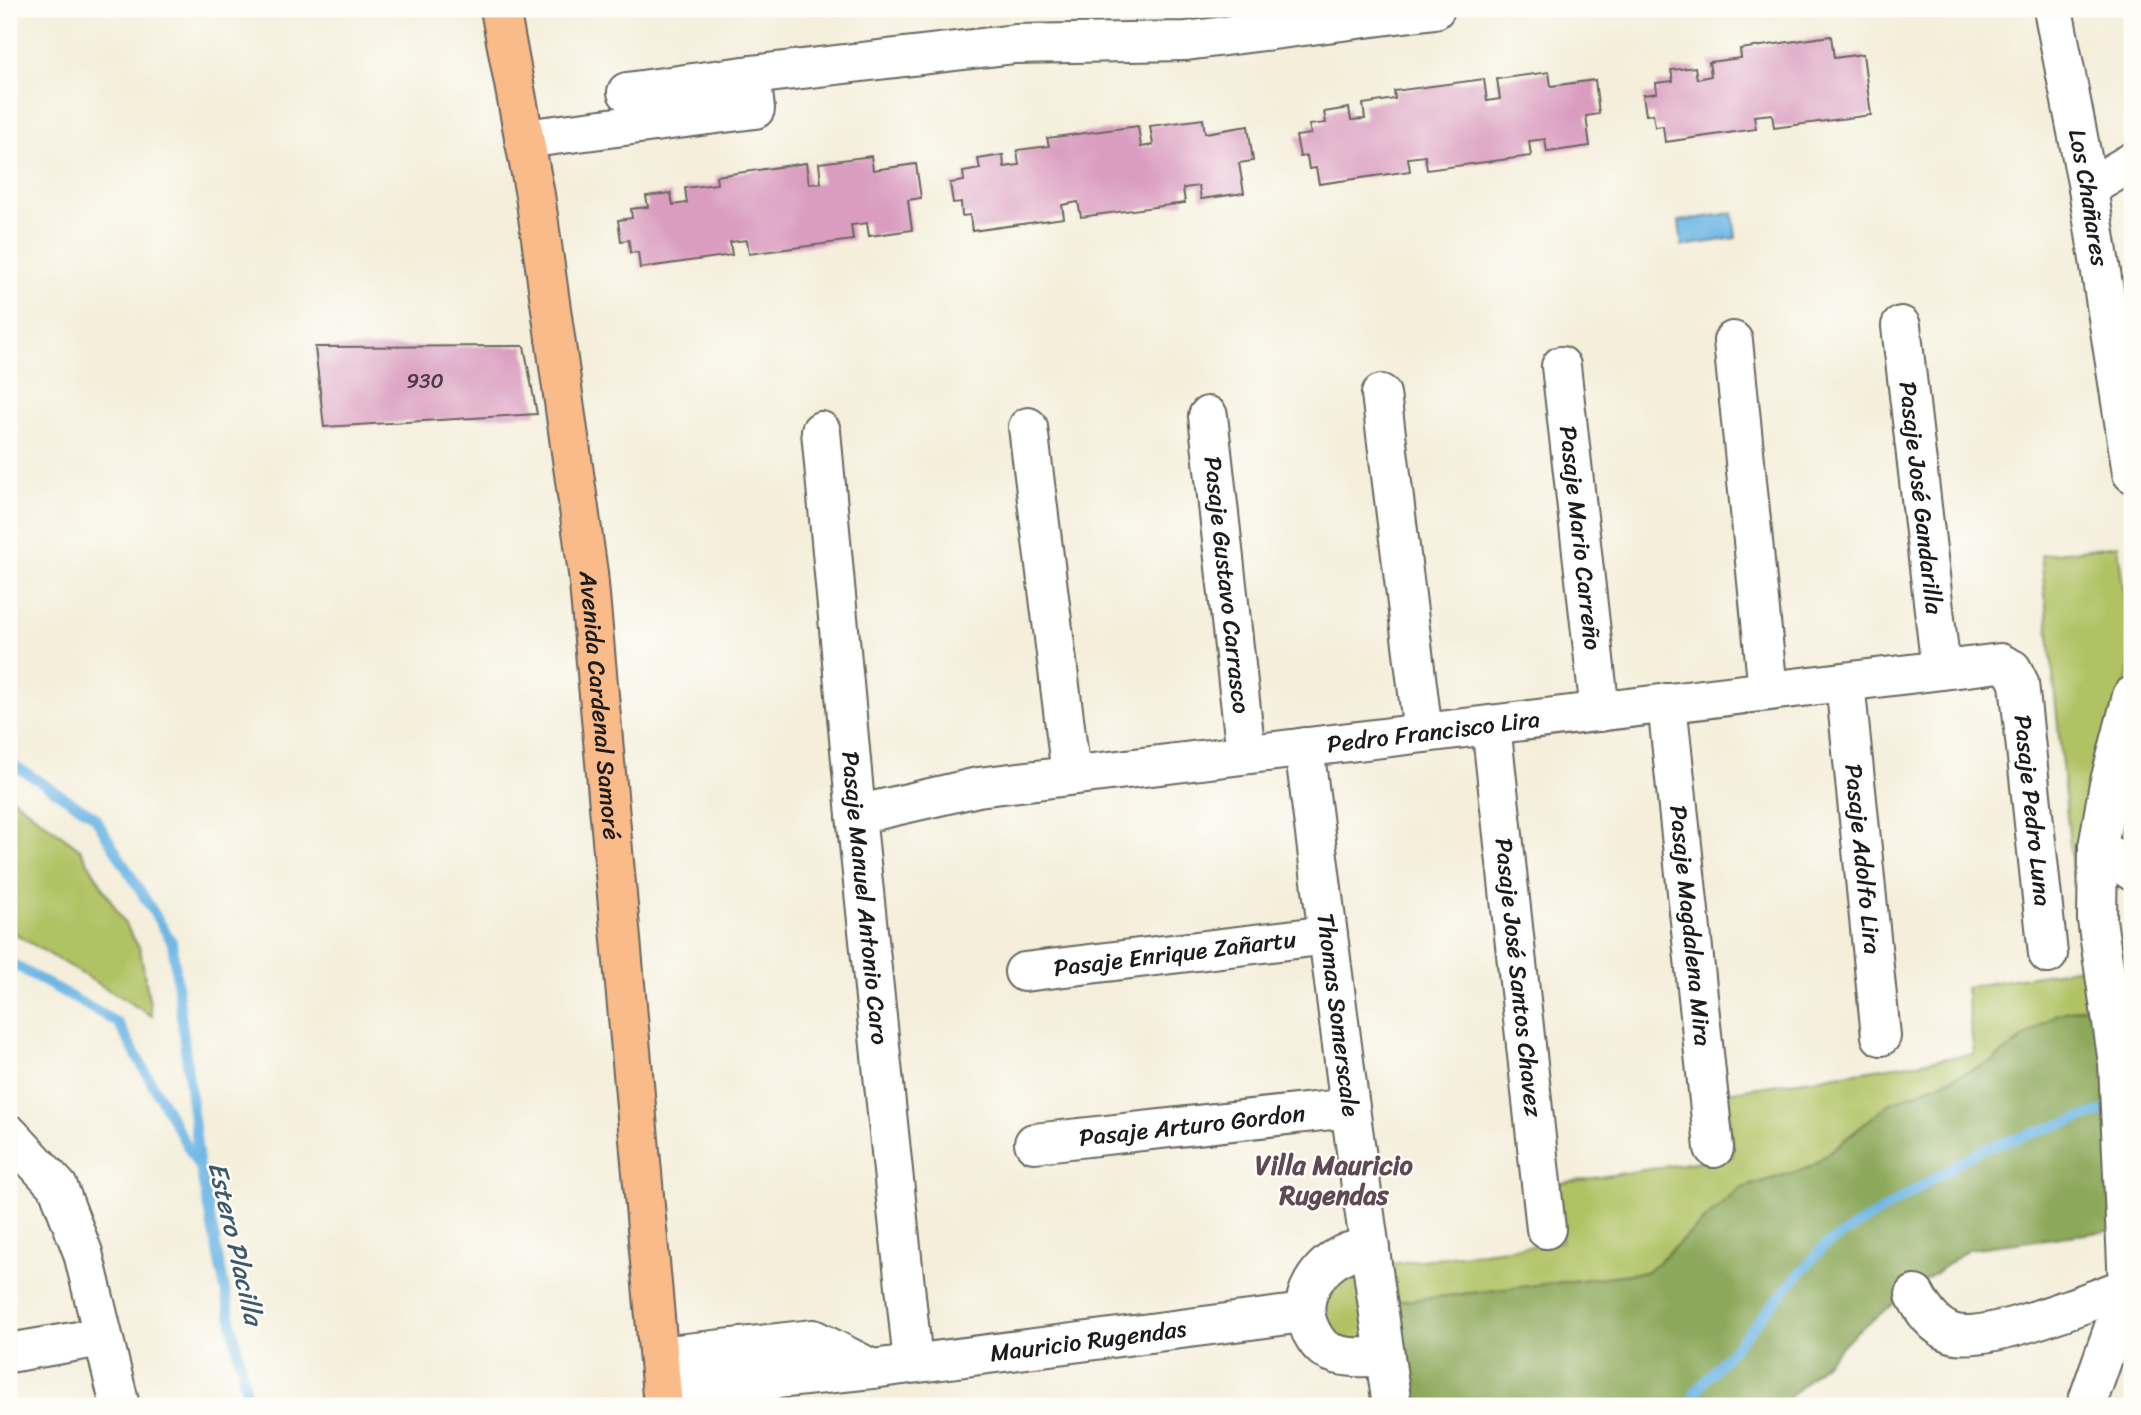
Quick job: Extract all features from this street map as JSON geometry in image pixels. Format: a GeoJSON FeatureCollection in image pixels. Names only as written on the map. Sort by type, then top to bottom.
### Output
{"type":"FeatureCollection","features":[{"type":"Feature","properties":{"kind":"main road","name":"Avenida Cardenal Samoré"},"geometry":{"type":"LineString","coordinates":[[500,9],[535,195],[588,573],[661,1384]]}},
{"type":"Feature","properties":{"kind":"street"},"geometry":{"type":"LineString","coordinates":[[627,92],[1015,44],[1186,41],[1435,9]]}},
{"type":"Feature","properties":{"kind":"street","name":"Los Chañares"},"geometry":{"type":"LineString","coordinates":[[2053,9],[2126,371],[2132,473]]}},
{"type":"Feature","properties":{"kind":"street"},"geometry":{"type":"LineString","coordinates":[[524,139],[755,109],[751,75]]}},
{"type":"Feature","properties":{"kind":"street"},"geometry":{"type":"LineString","coordinates":[[2088,188],[2132,162]]}},
{"type":"Feature","properties":{"kind":"street","name":"Pasaje José Gandarilla"},"geometry":{"type":"LineString","coordinates":[[1901,326],[1941,670]]}},
{"type":"Feature","properties":{"kind":"street"},"geometry":{"type":"LineString","coordinates":[[1733,341],[1768,691]]}},
{"type":"Feature","properties":{"kind":"street","name":"Pasaje Mario Carreño"},"geometry":{"type":"LineString","coordinates":[[1561,366],[1600,712]]}},
{"type":"Feature","properties":{"kind":"street"},"geometry":{"type":"LineString","coordinates":[[1381,394],[1423,733]]}},
{"type":"Feature","properties":{"kind":"street","name":"Pasaje Gustavo Carrasco"},"geometry":{"type":"LineString","coordinates":[[1208,416],[1247,754]]}},
{"type":"Feature","properties":{"kind":"street"},"geometry":{"type":"LineString","coordinates":[[1028,427],[1071,775]]}},
{"type":"Feature","properties":{"kind":"street","name":"Pasaje Manuel Antonio Caro"},"geometry":{"type":"LineString","coordinates":[[821,431],[856,815],[914,1363]]}},
{"type":"Feature","properties":{"kind":"street","name":"Pedro Francisco Lira"},"geometry":{"type":"LineString","coordinates":[[856,815],[978,787],[1071,775],[2000,663],[2012,669]]}},
{"type":"Feature","properties":{"kind":"street","name":"Pasaje Pedro Luna"},"geometry":{"type":"LineString","coordinates":[[2012,669],[2018,682],[2048,954]]}},
{"type":"Feature","properties":{"kind":"street","name":"Pasaje Adolfo Lira"},"geometry":{"type":"LineString","coordinates":[[1844,682],[1881,1036]]}},
{"type":"Feature","properties":{"kind":"street"},"geometry":{"type":"LineString","coordinates":[[2087,1406],[2130,1288],[2125,1068],[2097,919],[2098,847],[2108,789],[2132,696]]}},
{"type":"Feature","properties":{"kind":"street","name":"Pasaje Magdalena Mira"},"geometry":{"type":"LineString","coordinates":[[1667,703],[1714,1148]]}},
{"type":"Feature","properties":{"kind":"street","name":"Pasaje José Santos Chavez"},"geometry":{"type":"LineString","coordinates":[[1491,725],[1546,1229]]}},
{"type":"Feature","properties":{"kind":"street","name":"Thomas Somerscale"},"geometry":{"type":"LineString","coordinates":[[1304,747],[1350,1108],[1392,1406]]}},
{"type":"Feature","properties":{"kind":"street"},"geometry":{"type":"LineString","coordinates":[[2098,847],[2132,872]]}},
{"type":"Feature","properties":{"kind":"street","name":"Pasaje Enrique Zañartu"},"geometry":{"type":"LineString","coordinates":[[1024,972],[1328,935]]}},
{"type":"Feature","properties":{"kind":"street","name":"Pasaje Arturo Gordon"},"geometry":{"type":"LineString","coordinates":[[1034,1143],[1350,1108]]}},
{"type":"Feature","properties":{"kind":"street"},"geometry":{"type":"LineString","coordinates":[[9,1134],[58,1187],[83,1252],[120,1406]]}},
{"type":"Feature","properties":{"kind":"street"},"geometry":{"type":"LineString","coordinates":[[1370,1248],[1344,1254],[1323,1270],[1307,1290],[1304,1313],[1311,1332],[1325,1349],[1348,1357],[1385,1356]]}},
{"type":"Feature","properties":{"kind":"street"},"geometry":{"type":"LineString","coordinates":[[1915,1295],[1925,1314],[1952,1333],[1983,1333],[2057,1314],[2130,1288]]}},
{"type":"Feature","properties":{"kind":"street","name":"Mauricio Rugendas"},"geometry":{"type":"LineString","coordinates":[[661,1384],[813,1339],[872,1369],[1304,1313]]}},
{"type":"Feature","properties":{"kind":"street"},"geometry":{"type":"LineString","coordinates":[[9,1353],[102,1337]]}},
{"type":"Feature","properties":{"kind":"green space"},"geometry":{"type":"Polygon","coordinates":[[[2118,545],[2131,654],[2128,678],[2094,773],[2073,876],[2041,555],[2118,545]]]}},
{"type":"Feature","properties":{"kind":"green space"},"geometry":{"type":"Polygon","coordinates":[[[9,796],[80,849],[140,949],[152,1016],[9,930],[9,796]]]}},
{"type":"Feature","properties":{"kind":"green space"},"geometry":{"type":"Polygon","coordinates":[[[2098,965],[2103,1002],[2055,1015],[1991,1062],[1889,1104],[1811,1167],[1739,1189],[1647,1272],[1395,1302],[1390,1264],[1561,1242],[1555,1184],[1733,1156],[1726,1092],[1974,1054],[1966,987],[2098,965]]]}},
{"type":"Feature","properties":{"kind":"green space"},"geometry":{"type":"Polygon","coordinates":[[[2103,1002],[2118,1230],[1968,1249],[1856,1332],[1781,1406],[1407,1406],[1395,1302],[1647,1272],[1739,1189],[1811,1167],[1889,1104],[1991,1062],[2055,1015],[2103,1002]]]}},
{"type":"Feature","properties":{"kind":"green space"},"geometry":{"type":"Polygon","coordinates":[[[1370,1248],[1385,1356],[1348,1357],[1307,1290],[1370,1248]]]}},
{"type":"Feature","properties":{"kind":"water"},"geometry":{"type":"Polygon","coordinates":[[[1733,213],[1736,238],[1682,246],[1679,221],[1733,213]]]}},
{"type":"Feature","properties":{"kind":"building"},"geometry":{"type":"Polygon","coordinates":[[[1831,36],[1834,58],[1863,54],[1871,115],[1774,128],[1772,114],[1754,116],[1756,129],[1665,142],[1663,126],[1655,127],[1653,114],[1646,115],[1643,95],[1657,93],[1656,83],[1673,81],[1671,70],[1695,67],[1697,79],[1711,76],[1709,62],[1741,58],[1740,49],[1831,36]]]}},
{"type":"Feature","properties":{"kind":"building"},"geometry":{"type":"Polygon","coordinates":[[[1549,72],[1551,86],[1595,80],[1599,114],[1586,116],[1590,146],[1547,152],[1545,139],[1529,141],[1531,156],[1427,170],[1425,156],[1408,158],[1410,171],[1319,184],[1316,168],[1309,169],[1307,156],[1300,157],[1296,136],[1311,134],[1309,125],[1326,123],[1324,112],[1349,108],[1351,120],[1365,119],[1363,104],[1395,99],[1394,91],[1484,79],[1487,101],[1500,99],[1497,79],[1549,72]]]}},
{"type":"Feature","properties":{"kind":"building"},"geometry":{"type":"Polygon","coordinates":[[[1203,119],[1205,133],[1248,126],[1253,161],[1239,163],[1244,193],[1201,199],[1199,186],[1183,188],[1185,203],[1081,217],[1078,202],[1062,205],[1064,218],[972,231],[970,215],[962,216],[961,202],[953,203],[950,183],[964,181],[963,172],[980,169],[978,159],[1003,155],[1004,167],[1019,165],[1017,150],[1049,146],[1047,138],[1138,126],[1141,147],[1153,145],[1150,126],[1203,119]]]}},
{"type":"Feature","properties":{"kind":"building"},"geometry":{"type":"Polygon","coordinates":[[[871,156],[873,170],[916,164],[921,198],[908,200],[912,230],[869,236],[867,223],[851,225],[853,240],[749,254],[747,240],[730,242],[732,255],[640,268],[638,252],[630,253],[629,240],[621,241],[618,220],[632,218],[631,209],[648,207],[646,196],[671,193],[673,205],[687,203],[685,188],[717,184],[716,176],[806,163],[809,184],[821,183],[819,163],[871,156]]]}},
{"type":"Feature","properties":{"kind":"building"},"geometry":{"type":"Polygon","coordinates":[[[524,346],[537,414],[324,427],[315,347],[524,346]]]}},
{"type":"Feature","properties":{"kind":"waterway"},"geometry":{"type":"LineString","coordinates":[[9,762],[94,816],[172,942],[199,1161]]}},
{"type":"Feature","properties":{"kind":"waterway","name":"Estero Placilla"},"geometry":{"type":"LineString","coordinates":[[9,962],[118,1023],[200,1169],[249,1406]]}},
{"type":"Feature","properties":{"kind":"waterway"},"geometry":{"type":"LineString","coordinates":[[1692,1406],[1695,1392],[1824,1246],[1980,1150],[2112,1108]]}},
{"type":"Feature","properties":{"kind":"district","name":"Villa Mauricio Rugendas"},"geometry":{"type":"Point","coordinates":[1334,1180]}}]}
